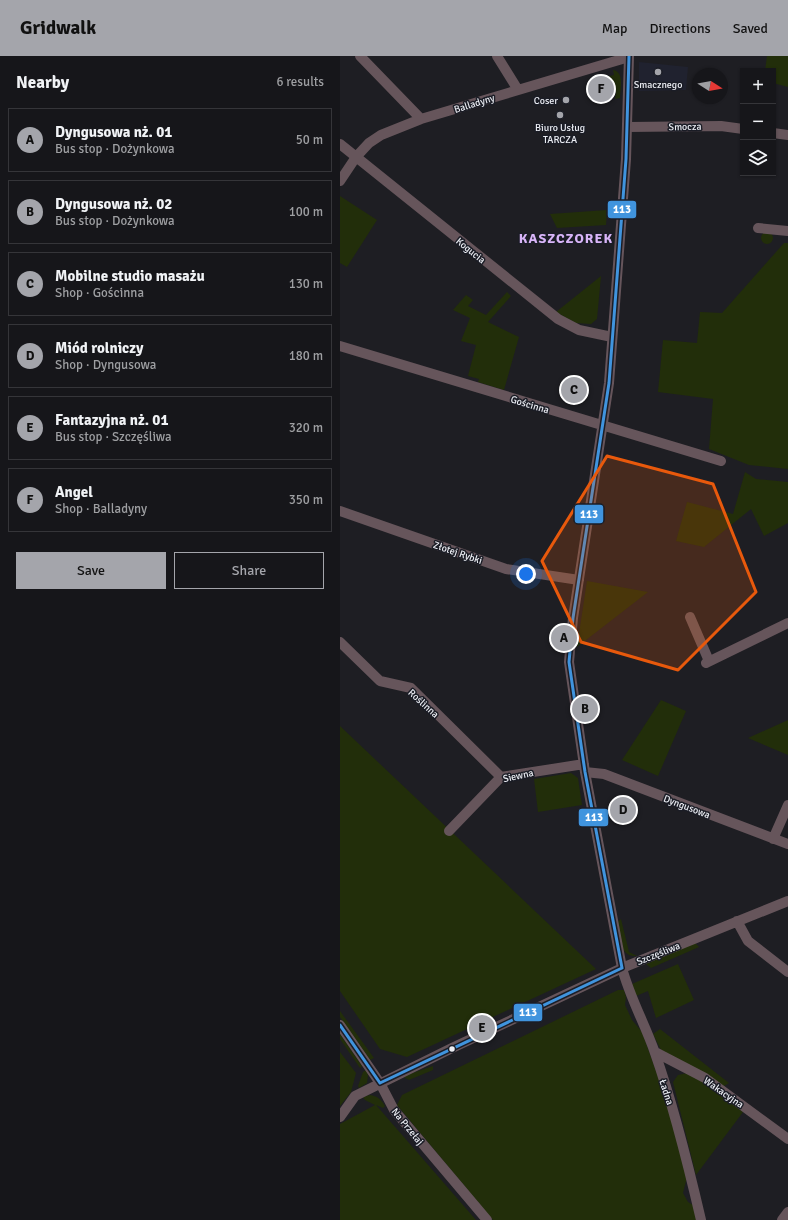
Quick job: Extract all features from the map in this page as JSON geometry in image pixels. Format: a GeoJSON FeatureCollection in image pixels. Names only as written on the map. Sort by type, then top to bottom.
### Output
{"type":"FeatureCollection","features":[{"type":"Feature","properties":{"kind":"street"},"geometry":{"type":"LineString","coordinates":[[360,56],[421,119]]}},
{"type":"Feature","properties":{"kind":"street"},"geometry":{"type":"LineString","coordinates":[[497,56],[518,90]]}},
{"type":"Feature","properties":{"kind":"street","name":"Balladyny"},"geometry":{"type":"LineString","coordinates":[[340,182],[356,157],[369,143],[381,135],[421,119],[629,57]]}},
{"type":"Feature","properties":{"kind":"street","name":"Ładna"},"geometry":{"type":"LineString","coordinates":[[629,57],[628,128],[609,383],[572,625],[569,662],[584,768],[622,968],[632,999],[655,1052],[684,1144],[701,1220]]}},
{"type":"Feature","properties":{"kind":"street","name":"Smocza"},"geometry":{"type":"LineString","coordinates":[[628,128],[721,126],[740,129]]}},
{"type":"Feature","properties":{"kind":"street"},"geometry":{"type":"LineString","coordinates":[[776,133],[788,135]]}},
{"type":"Feature","properties":{"kind":"street","name":"Kogucia"},"geometry":{"type":"LineString","coordinates":[[340,144],[562,322],[586,333],[612,337]]}},
{"type":"Feature","properties":{"kind":"street"},"geometry":{"type":"LineString","coordinates":[[758,228],[788,231]]}},
{"type":"Feature","properties":{"kind":"street","name":"Gościnna"},"geometry":{"type":"LineString","coordinates":[[340,346],[603,426],[616,428],[721,461]]}},
{"type":"Feature","properties":{"kind":"street","name":"Złotej Rybki"},"geometry":{"type":"LineString","coordinates":[[340,511],[506,570],[579,580]]}},
{"type":"Feature","properties":{"kind":"street"},"geometry":{"type":"LineString","coordinates":[[690,617],[707,662],[788,623]]}},
{"type":"Feature","properties":{"kind":"street","name":"Roślinna"},"geometry":{"type":"LineString","coordinates":[[340,642],[380,681],[411,688],[501,777]]}},
{"type":"Feature","properties":{"kind":"street","name":"Siewna"},"geometry":{"type":"LineString","coordinates":[[449,831],[501,777],[584,768]]}},
{"type":"Feature","properties":{"kind":"street","name":"Dyngusowa"},"geometry":{"type":"LineString","coordinates":[[584,768],[604,774],[788,844]]}},
{"type":"Feature","properties":{"kind":"street"},"geometry":{"type":"LineString","coordinates":[[773,838],[788,805]]}},
{"type":"Feature","properties":{"kind":"street","name":"Szczęśliwa"},"geometry":{"type":"LineString","coordinates":[[340,1117],[354,1096],[380,1083],[622,968],[788,901]]}},
{"type":"Feature","properties":{"kind":"street"},"geometry":{"type":"LineString","coordinates":[[737,921],[748,941],[788,972]]}},
{"type":"Feature","properties":{"kind":"street","name":"Na Przełaj"},"geometry":{"type":"LineString","coordinates":[[340,1025],[380,1083],[394,1110],[487,1220]]}},
{"type":"Feature","properties":{"kind":"street","name":"Wakacyjna"},"geometry":{"type":"LineString","coordinates":[[655,1052],[705,1078],[788,1139]]}},
{"type":"Feature","properties":{"kind":"street"},"geometry":{"type":"LineString","coordinates":[[782,1220],[788,1212]]}},
{"type":"Feature","properties":{"kind":"highlighted area"},"geometry":{"type":"Polygon","coordinates":[[[607,456],[713,484],[756,592],[678,670],[581,642],[542,561],[607,456]]]}},
{"type":"Feature","properties":{"kind":"shaded area"},"geometry":{"type":"Polygon","coordinates":[[[639,62],[688,67],[686,90],[639,91],[639,62]]]}},
{"type":"Feature","properties":{"kind":"green space"},"geometry":{"type":"Polygon","coordinates":[[[767,56],[788,56],[788,87],[776,84],[776,68],[765,68],[767,56]]]}},
{"type":"Feature","properties":{"kind":"green space"},"geometry":{"type":"Polygon","coordinates":[[[613,70],[617,71],[621,81],[620,98],[615,99],[616,92],[612,85],[608,86],[605,77],[614,75],[613,70]]]}},
{"type":"Feature","properties":{"kind":"green space"},"geometry":{"type":"Polygon","coordinates":[[[340,196],[377,220],[347,267],[340,263],[340,196]]]}},
{"type":"Feature","properties":{"kind":"green space"},"geometry":{"type":"Polygon","coordinates":[[[607,210],[606,225],[557,228],[550,214],[607,210]]]}},
{"type":"Feature","properties":{"kind":"green space"},"geometry":{"type":"Polygon","coordinates":[[[765,232],[769,232],[773,238],[769,244],[765,244],[761,240],[761,236],[765,232]]]}},
{"type":"Feature","properties":{"kind":"green space"},"geometry":{"type":"Polygon","coordinates":[[[784,243],[788,243],[788,469],[749,465],[709,449],[713,399],[658,392],[663,340],[697,343],[700,312],[722,313],[784,243]]]}},
{"type":"Feature","properties":{"kind":"green space"},"geometry":{"type":"Polygon","coordinates":[[[601,276],[597,319],[591,324],[576,323],[556,312],[601,276]]]}},
{"type":"Feature","properties":{"kind":"green space"},"geometry":{"type":"Polygon","coordinates":[[[507,292],[511,296],[488,322],[519,337],[504,390],[478,382],[479,379],[468,376],[476,345],[461,341],[470,318],[453,310],[466,295],[473,300],[468,306],[486,315],[507,292]]]}},
{"type":"Feature","properties":{"kind":"green space"},"geometry":{"type":"Polygon","coordinates":[[[745,472],[756,479],[788,482],[788,523],[764,536],[751,509],[704,547],[676,541],[687,502],[733,514],[745,472]]]}},
{"type":"Feature","properties":{"kind":"green space"},"geometry":{"type":"Polygon","coordinates":[[[587,581],[648,592],[577,647],[587,581]]]}},
{"type":"Feature","properties":{"kind":"green space"},"geometry":{"type":"Polygon","coordinates":[[[661,700],[686,711],[658,776],[622,760],[661,700]]]}},
{"type":"Feature","properties":{"kind":"green space"},"geometry":{"type":"Polygon","coordinates":[[[788,720],[788,755],[748,738],[788,720]]]}},
{"type":"Feature","properties":{"kind":"green space"},"geometry":{"type":"Polygon","coordinates":[[[340,726],[596,969],[407,1057],[380,1049],[340,991],[340,726]]]}},
{"type":"Feature","properties":{"kind":"green space"},"geometry":{"type":"Polygon","coordinates":[[[571,773],[578,778],[582,805],[538,812],[534,779],[571,773]]]}},
{"type":"Feature","properties":{"kind":"green space"},"geometry":{"type":"Polygon","coordinates":[[[621,919],[629,952],[637,956],[631,956],[621,945],[617,922],[621,919]]]}},
{"type":"Feature","properties":{"kind":"green space"},"geometry":{"type":"Polygon","coordinates":[[[695,943],[699,947],[651,968],[646,964],[695,943]]]}},
{"type":"Feature","properties":{"kind":"green space"},"geometry":{"type":"Polygon","coordinates":[[[678,964],[694,1000],[656,1018],[648,991],[636,996],[632,984],[678,964]]]}},
{"type":"Feature","properties":{"kind":"green space"},"geometry":{"type":"Polygon","coordinates":[[[618,990],[624,990],[626,997],[625,1005],[632,1020],[642,1032],[661,1085],[686,1166],[686,1181],[683,1193],[688,1202],[693,1205],[697,1220],[493,1220],[397,1105],[402,1095],[618,990]]]}},
{"type":"Feature","properties":{"kind":"green space"},"geometry":{"type":"Polygon","coordinates":[[[340,1011],[374,1058],[370,1060],[340,1017],[340,1011]]]}},
{"type":"Feature","properties":{"kind":"green space"},"geometry":{"type":"Polygon","coordinates":[[[660,1029],[729,1083],[724,1086],[661,1050],[653,1034],[660,1029]]]}},
{"type":"Feature","properties":{"kind":"green space"},"geometry":{"type":"Polygon","coordinates":[[[340,1034],[362,1066],[360,1068],[340,1039],[340,1034]]]}},
{"type":"Feature","properties":{"kind":"green space"},"geometry":{"type":"Polygon","coordinates":[[[340,1052],[356,1073],[351,1092],[340,1106],[340,1052]]]}},
{"type":"Feature","properties":{"kind":"green space"},"geometry":{"type":"Polygon","coordinates":[[[433,1066],[433,1070],[409,1080],[404,1076],[433,1066]]]}},
{"type":"Feature","properties":{"kind":"green space"},"geometry":{"type":"Polygon","coordinates":[[[366,1070],[368,1075],[367,1083],[359,1088],[358,1086],[363,1072],[366,1070]]]}},
{"type":"Feature","properties":{"kind":"green space"},"geometry":{"type":"Polygon","coordinates":[[[692,1072],[743,1112],[696,1175],[673,1082],[678,1075],[692,1072]]]}},
{"type":"Feature","properties":{"kind":"green space"},"geometry":{"type":"Polygon","coordinates":[[[370,1095],[379,1098],[382,1101],[385,1106],[383,1108],[376,1105],[476,1220],[340,1220],[340,1124],[375,1105],[365,1100],[363,1097],[370,1095]]]}},
{"type":"Feature","properties":{"kind":"transit line","name":"113"},"geometry":{"type":"LineString","coordinates":[[622,968],[585,772],[569,662],[573,618],[609,383],[626,159],[629,56]]}},
{"type":"Feature","properties":{"kind":"transit line","name":"113"},"geometry":{"type":"LineString","coordinates":[[380,1083],[622,968]]}},
{"type":"Feature","properties":{"kind":"transit line","name":"113"},"geometry":{"type":"LineString","coordinates":[[340,1025],[380,1083]]}},
{"type":"Feature","properties":{"kind":"place","name":"Smacznego"},"geometry":{"type":"Point","coordinates":[658,72]}},
{"type":"Feature","properties":{"kind":"place","name":"Angel"},"geometry":{"type":"Point","coordinates":[601,89]}},
{"type":"Feature","properties":{"kind":"place","name":"Coser"},"geometry":{"type":"Point","coordinates":[566,100]}},
{"type":"Feature","properties":{"kind":"place","name":"Biuro Usług TARCZA"},"geometry":{"type":"Point","coordinates":[560,115]}},
{"type":"Feature","properties":{"kind":"place","name":"Mobilne studio masażu"},"geometry":{"type":"Point","coordinates":[574,390]}},
{"type":"Feature","properties":{"kind":"place","name":"Dyngusowa nż. 01"},"geometry":{"type":"Point","coordinates":[564,638]}},
{"type":"Feature","properties":{"kind":"place","name":"Dyngusowa nż. 02"},"geometry":{"type":"Point","coordinates":[585,709]}},
{"type":"Feature","properties":{"kind":"place","name":"Miód rolniczy"},"geometry":{"type":"Point","coordinates":[623,810]}},
{"type":"Feature","properties":{"kind":"place","name":"Fantazyjna nż. 01"},"geometry":{"type":"Point","coordinates":[482,1028]}},
{"type":"Feature","properties":{"kind":"district","name":"KASZCZOREK"},"geometry":{"type":"Point","coordinates":[566,238]}}]}
